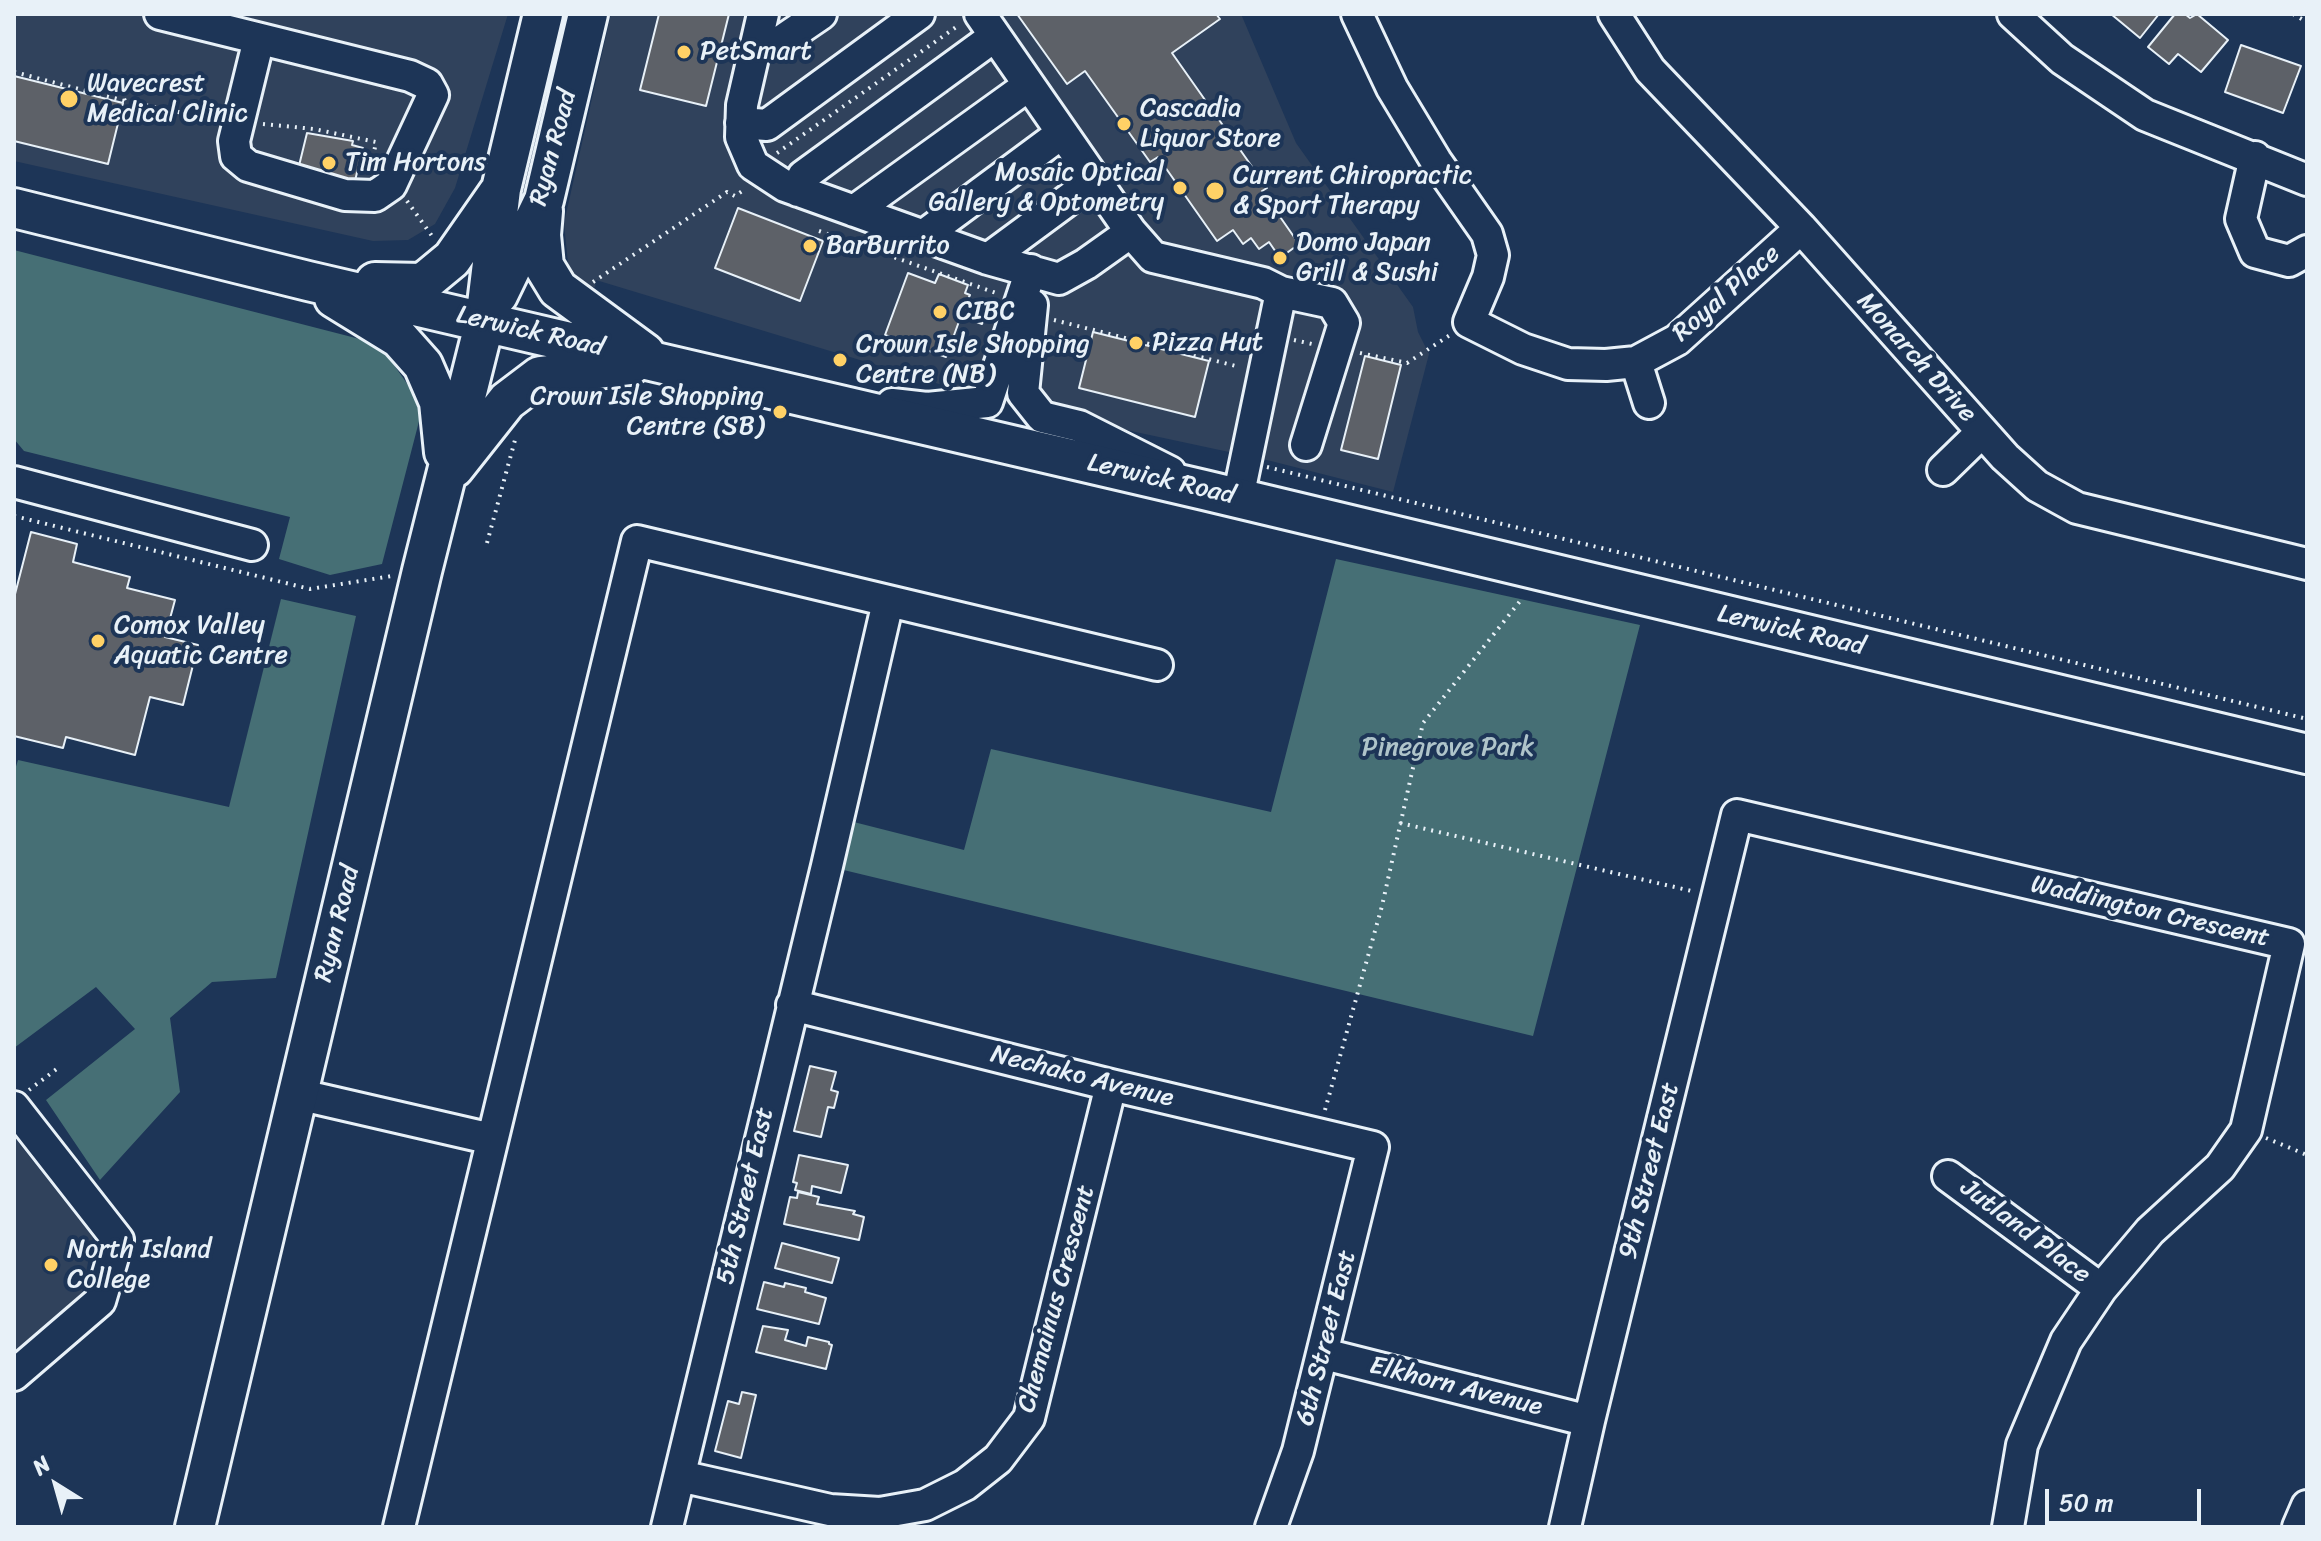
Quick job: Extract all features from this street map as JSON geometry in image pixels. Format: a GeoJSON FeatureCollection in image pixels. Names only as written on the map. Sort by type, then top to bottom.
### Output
{"type":"FeatureCollection","features":[{"type":"Feature","properties":{"kind":"main road","name":"Ryan Road"},"geometry":{"type":"LineString","coordinates":[[195,1527],[485,321],[501,189],[543,14]]}},
{"type":"Feature","properties":{"kind":"main road","name":"Ryan Road"},"geometry":{"type":"LineString","coordinates":[[485,321],[544,200],[588,14]]}},
{"type":"Feature","properties":{"kind":"main road"},"geometry":{"type":"LineString","coordinates":[[308,281],[423,283],[452,259],[501,189]]}},
{"type":"Feature","properties":{"kind":"main road"},"geometry":{"type":"LineString","coordinates":[[544,200],[541,235],[544,266],[558,289],[657,361]]}},
{"type":"Feature","properties":{"kind":"main road","name":"Lerwick Road"},"geometry":{"type":"LineString","coordinates":[[14,208],[308,281],[787,392],[1229,483],[2307,754]]}},
{"type":"Feature","properties":{"kind":"main road"},"geometry":{"type":"LineString","coordinates":[[308,281],[399,338],[423,365],[439,402],[446,478]]}},
{"type":"Feature","properties":{"kind":"main road"},"geometry":{"type":"LineString","coordinates":[[446,478],[507,401],[540,376],[657,361]]}},
{"type":"Feature","properties":{"kind":"main road"},"geometry":{"type":"LineString","coordinates":[[177,1527],[212,1455]]}},
{"type":"Feature","properties":{"kind":"street"},"geometry":{"type":"LineString","coordinates":[[160,14],[410,76],[427,84],[433,95],[391,185],[375,196],[345,195],[248,166],[236,156],[234,141],[259,39]]}},
{"type":"Feature","properties":{"kind":"street"},"geometry":{"type":"LineString","coordinates":[[760,27],[777,44],[821,14]]}},
{"type":"Feature","properties":{"kind":"street"},"geometry":{"type":"LineString","coordinates":[[741,123],[767,125],[919,14]]}},
{"type":"Feature","properties":{"kind":"street"},"geometry":{"type":"LineString","coordinates":[[1357,14],[1392,88],[1436,161],[1487,234],[1493,255],[1488,277],[1469,322]]}},
{"type":"Feature","properties":{"kind":"street","name":"Monarch Drive"},"geometry":{"type":"LineString","coordinates":[[1614,14],[1650,70],[1801,228],[1982,432],[2037,486],[2077,508],[2307,564]]}},
{"type":"Feature","properties":{"kind":"street"},"geometry":{"type":"LineString","coordinates":[[2013,14],[2062,59],[2145,115],[2307,180]]}},
{"type":"Feature","properties":{"kind":"street"},"geometry":{"type":"LineString","coordinates":[[798,191],[803,176],[987,25],[1131,232],[1153,257],[1332,303],[1344,323],[1306,445]]}},
{"type":"Feature","properties":{"kind":"street"},"geometry":{"type":"LineString","coordinates":[[760,27],[742,105],[741,137],[753,165],[785,186],[988,259],[1059,279],[1131,232]]}},
{"type":"Feature","properties":{"kind":"street"},"geometry":{"type":"LineString","coordinates":[[854,211],[1029,85]]}},
{"type":"Feature","properties":{"kind":"street"},"geometry":{"type":"LineString","coordinates":[[923,236],[1062,133]]}},
{"type":"Feature","properties":{"kind":"street"},"geometry":{"type":"LineString","coordinates":[[2255,157],[2241,219],[2255,252],[2289,261],[2307,251]]}},
{"type":"Feature","properties":{"kind":"street"},"geometry":{"type":"LineString","coordinates":[[988,259],[1095,180]]}},
{"type":"Feature","properties":{"kind":"street","name":"Royal Place"},"geometry":{"type":"LineString","coordinates":[[1469,322],[1523,349],[1568,364],[1636,362],[1677,340],[1801,228]]}},
{"type":"Feature","properties":{"kind":"street"},"geometry":{"type":"LineString","coordinates":[[787,392],[927,408],[987,402],[1035,272]]}},
{"type":"Feature","properties":{"kind":"street"},"geometry":{"type":"LineString","coordinates":[[1035,272],[1023,393],[1042,417],[1079,426],[1229,483],[1272,335],[1281,292]]}},
{"type":"Feature","properties":{"kind":"street"},"geometry":{"type":"LineString","coordinates":[[1636,362],[1649,403]]}},
{"type":"Feature","properties":{"kind":"street"},"geometry":{"type":"LineString","coordinates":[[1943,470],[1982,432]]}},
{"type":"Feature","properties":{"kind":"street"},"geometry":{"type":"LineString","coordinates":[[14,482],[252,545]]}},
{"type":"Feature","properties":{"kind":"street"},"geometry":{"type":"LineString","coordinates":[[399,1527],[637,541],[1157,665]]}},
{"type":"Feature","properties":{"kind":"street","name":"5th Street East"},"geometry":{"type":"LineString","coordinates":[[667,1527],[888,602]]}},
{"type":"Feature","properties":{"kind":"street","name":"9th Street East"},"geometry":{"type":"LineString","coordinates":[[1565,1527],[1737,815]]}},
{"type":"Feature","properties":{"kind":"street","name":"Waddington Crescent"},"geometry":{"type":"LineString","coordinates":[[1737,815],[2289,944],[2246,1130],[2220,1167],[2150,1231],[2101,1289],[2066,1341],[2022,1445],[2008,1527]]}},
{"type":"Feature","properties":{"kind":"street","name":"Nechako Avenue"},"geometry":{"type":"LineString","coordinates":[[792,1005],[1373,1147]]}},
{"type":"Feature","properties":{"kind":"street","name":"Chemainus Crescent"},"geometry":{"type":"LineString","coordinates":[[680,1476],[830,1510],[880,1513],[925,1505],[965,1485],[998,1459],[1029,1418],[1111,1085]]}},
{"type":"Feature","properties":{"kind":"street"},"geometry":{"type":"LineString","coordinates":[[297,1094],[492,1139]]}},
{"type":"Feature","properties":{"kind":"street"},"geometry":{"type":"LineString","coordinates":[[14,1375],[100,1301],[118,1240],[20,1100]]}},
{"type":"Feature","properties":{"kind":"street","name":"6th Street East"},"geometry":{"type":"LineString","coordinates":[[1271,1527],[1298,1451],[1373,1147]]}},
{"type":"Feature","properties":{"kind":"street","name":"Jutland Place"},"geometry":{"type":"LineString","coordinates":[[1948,1176],[2101,1289]]}},
{"type":"Feature","properties":{"kind":"street","name":"Elkhorn Avenue"},"geometry":{"type":"LineString","coordinates":[[1324,1354],[1589,1421]]}},
{"type":"Feature","properties":{"kind":"street"},"geometry":{"type":"LineString","coordinates":[[2298,1527],[2307,1506]]}},
{"type":"Feature","properties":{"kind":"path"},"geometry":{"type":"LineString","coordinates":[[2293,14],[2307,22]]}},
{"type":"Feature","properties":{"kind":"path"},"geometry":{"type":"LineString","coordinates":[[14,72],[125,101]]}},
{"type":"Feature","properties":{"kind":"path"},"geometry":{"type":"LineString","coordinates":[[391,185],[403,195],[434,238]]}},
{"type":"Feature","properties":{"kind":"path"},"geometry":{"type":"LineString","coordinates":[[819,231],[999,294]]}},
{"type":"Feature","properties":{"kind":"path"},"geometry":{"type":"LineString","coordinates":[[1054,319],[1246,369]]}},
{"type":"Feature","properties":{"kind":"path"},"geometry":{"type":"LineString","coordinates":[[1272,335],[1407,363],[1469,322]]}},
{"type":"Feature","properties":{"kind":"path"},"geometry":{"type":"LineString","coordinates":[[487,543],[516,436]]}},
{"type":"Feature","properties":{"kind":"path"},"geometry":{"type":"LineString","coordinates":[[1229,483],[2307,719]]}},
{"type":"Feature","properties":{"kind":"path"},"geometry":{"type":"LineString","coordinates":[[1319,1134],[1382,906],[1423,723],[1521,600]]}},
{"type":"Feature","properties":{"kind":"path"},"geometry":{"type":"LineString","coordinates":[[1400,823],[1717,897]]}},
{"type":"Feature","properties":{"kind":"path"},"geometry":{"type":"LineString","coordinates":[[20,1100],[58,1068]]}},
{"type":"Feature","properties":{"kind":"path"},"geometry":{"type":"LineString","coordinates":[[2246,1130],[2307,1155]]}},
{"type":"Feature","properties":{"kind":"shaded area"},"geometry":{"type":"Polygon","coordinates":[[[14,14],[508,14],[455,188],[435,224],[408,240],[373,241],[14,161],[14,14]]]}},
{"type":"Feature","properties":{"kind":"shaded area"},"geometry":{"type":"Polygon","coordinates":[[[611,14],[1241,14],[1296,143],[1413,307],[1418,332],[1429,354],[1393,492],[1271,461],[1005,404],[596,280],[595,287],[580,289],[568,263],[564,223],[611,14]]]}},
{"type":"Feature","properties":{"kind":"shaded area","name":"North Island College"},"geometry":{"type":"Polygon","coordinates":[[[14,1137],[93,1237],[82,1293],[14,1356],[14,1137]]]}},
{"type":"Feature","properties":{"kind":"green space"},"geometry":{"type":"Polygon","coordinates":[[[14,250],[379,344],[423,406],[382,564],[330,575],[279,559],[290,517],[24,451],[14,439],[14,250]]]}},
{"type":"Feature","properties":{"kind":"green space","name":"Pinegrove Park"},"geometry":{"type":"Polygon","coordinates":[[[1336,559],[1640,625],[1533,1036],[827,866],[838,818],[964,850],[991,749],[1271,812],[1336,559]]]}},
{"type":"Feature","properties":{"kind":"green space"},"geometry":{"type":"Polygon","coordinates":[[[281,599],[356,616],[276,978],[212,982],[170,1018],[180,1092],[100,1180],[46,1100],[135,1029],[96,987],[14,1048],[14,773],[18,760],[229,807],[281,599]]]}},
{"type":"Feature","properties":{"kind":"building","name":"PetSmart"},"geometry":{"type":"Polygon","coordinates":[[[659,14],[729,14],[706,106],[640,90],[659,14]]]}},
{"type":"Feature","properties":{"kind":"building"},"geometry":{"type":"Polygon","coordinates":[[[1017,14],[1216,14],[1220,19],[1172,53],[1267,188],[1262,191],[1299,244],[1280,258],[1269,242],[1259,249],[1251,238],[1243,244],[1233,230],[1217,241],[1158,157],[1150,162],[1085,71],[1067,84],[1017,14]]]}},
{"type":"Feature","properties":{"kind":"building"},"geometry":{"type":"Polygon","coordinates":[[[2111,14],[2159,14],[2140,38],[2111,14]]]}},
{"type":"Feature","properties":{"kind":"building"},"geometry":{"type":"Polygon","coordinates":[[[2175,14],[2185,14],[2190,18],[2197,14],[2228,40],[2201,72],[2178,54],[2169,64],[2148,47],[2175,14]]]}},
{"type":"Feature","properties":{"kind":"building"},"geometry":{"type":"Polygon","coordinates":[[[2241,45],[2301,66],[2283,113],[2225,92],[2241,45]]]}},
{"type":"Feature","properties":{"kind":"building"},"geometry":{"type":"Polygon","coordinates":[[[14,76],[123,103],[108,164],[14,141],[14,76]]]}},
{"type":"Feature","properties":{"kind":"building","name":"Tim Hortons"},"geometry":{"type":"Polygon","coordinates":[[[307,133],[353,141],[352,145],[363,148],[352,193],[296,178],[307,133]]]}},
{"type":"Feature","properties":{"kind":"building"},"geometry":{"type":"Polygon","coordinates":[[[738,208],[823,241],[800,301],[715,268],[738,208]]]}},
{"type":"Feature","properties":{"kind":"building","name":"CIBC"},"geometry":{"type":"Polygon","coordinates":[[[908,273],[935,283],[939,274],[968,285],[965,293],[970,295],[967,301],[988,308],[982,324],[961,316],[946,357],[885,335],[908,273]]]}},
{"type":"Feature","properties":{"kind":"building"},"geometry":{"type":"Polygon","coordinates":[[[1093,332],[1209,361],[1195,417],[1079,388],[1093,332]]]}},
{"type":"Feature","properties":{"kind":"building"},"geometry":{"type":"Polygon","coordinates":[[[1365,356],[1401,365],[1378,459],[1341,450],[1365,356]]]}},
{"type":"Feature","properties":{"kind":"building","name":"Comox Valley Aquatic Centre"},"geometry":{"type":"Polygon","coordinates":[[[31,532],[77,544],[73,562],[130,577],[127,588],[175,600],[165,637],[198,645],[183,705],[150,697],[135,755],[66,737],[63,748],[14,736],[14,598],[31,532]]]}},
{"type":"Feature","properties":{"kind":"building"},"geometry":{"type":"Polygon","coordinates":[[[810,1066],[836,1072],[831,1090],[838,1092],[834,1108],[828,1107],[821,1137],[794,1131],[810,1066]]]}},
{"type":"Feature","properties":{"kind":"building"},"geometry":{"type":"Polygon","coordinates":[[[799,1155],[848,1165],[841,1193],[812,1186],[811,1194],[795,1190],[797,1183],[793,1182],[799,1155]]]}},
{"type":"Feature","properties":{"kind":"building"},"geometry":{"type":"Polygon","coordinates":[[[798,1192],[819,1197],[817,1204],[855,1211],[853,1214],[864,1217],[859,1240],[784,1224],[790,1197],[797,1198],[798,1192]]]}},
{"type":"Feature","properties":{"kind":"building"},"geometry":{"type":"Polygon","coordinates":[[[782,1243],[839,1258],[832,1283],[775,1268],[782,1243]]]}},
{"type":"Feature","properties":{"kind":"building"},"geometry":{"type":"Polygon","coordinates":[[[764,1282],[806,1288],[805,1292],[826,1298],[819,1324],[757,1309],[764,1282]]]}},
{"type":"Feature","properties":{"kind":"building"},"geometry":{"type":"Polygon","coordinates":[[[763,1326],[788,1330],[785,1340],[806,1346],[808,1337],[829,1342],[832,1345],[826,1369],[756,1352],[763,1326]]]}},
{"type":"Feature","properties":{"kind":"building"},"geometry":{"type":"Polygon","coordinates":[[[742,1392],[756,1395],[741,1458],[715,1451],[728,1401],[739,1404],[742,1392]]]}},
{"type":"Feature","properties":{"kind":"place","name":"PetSmart"},"geometry":{"type":"Point","coordinates":[684,52]}},
{"type":"Feature","properties":{"kind":"place","name":"Wavecrest Medical Clinic"},"geometry":{"type":"Point","coordinates":[69,99]}},
{"type":"Feature","properties":{"kind":"place","name":"Cascadia Liquor Store"},"geometry":{"type":"Point","coordinates":[1124,124]}},
{"type":"Feature","properties":{"kind":"place","name":"Tim Hortons"},"geometry":{"type":"Point","coordinates":[329,163]}},
{"type":"Feature","properties":{"kind":"place","name":"Mosaic Optical Gallery & Optometry"},"geometry":{"type":"Point","coordinates":[1180,188]}},
{"type":"Feature","properties":{"kind":"place","name":"Current Chiropractic & Sport Therapy"},"geometry":{"type":"Point","coordinates":[1215,191]}},
{"type":"Feature","properties":{"kind":"place","name":"BarBurrito"},"geometry":{"type":"Point","coordinates":[810,246]}},
{"type":"Feature","properties":{"kind":"place","name":"Domo Japan Grill & Sushi"},"geometry":{"type":"Point","coordinates":[1280,258]}},
{"type":"Feature","properties":{"kind":"place","name":"CIBC"},"geometry":{"type":"Point","coordinates":[940,312]}},
{"type":"Feature","properties":{"kind":"place","name":"Pizza Hut"},"geometry":{"type":"Point","coordinates":[1136,343]}},
{"type":"Feature","properties":{"kind":"place","name":"Crown Isle Shopping Centre (NB)"},"geometry":{"type":"Point","coordinates":[840,360]}},
{"type":"Feature","properties":{"kind":"place","name":"Crown Isle Shopping Centre (SB)"},"geometry":{"type":"Point","coordinates":[780,412]}},
{"type":"Feature","properties":{"kind":"place","name":"Comox Valley Aquatic Centre"},"geometry":{"type":"Point","coordinates":[98,641]}},
{"type":"Feature","properties":{"kind":"place","name":"North Island College"},"geometry":{"type":"Point","coordinates":[51,1265]}}]}
